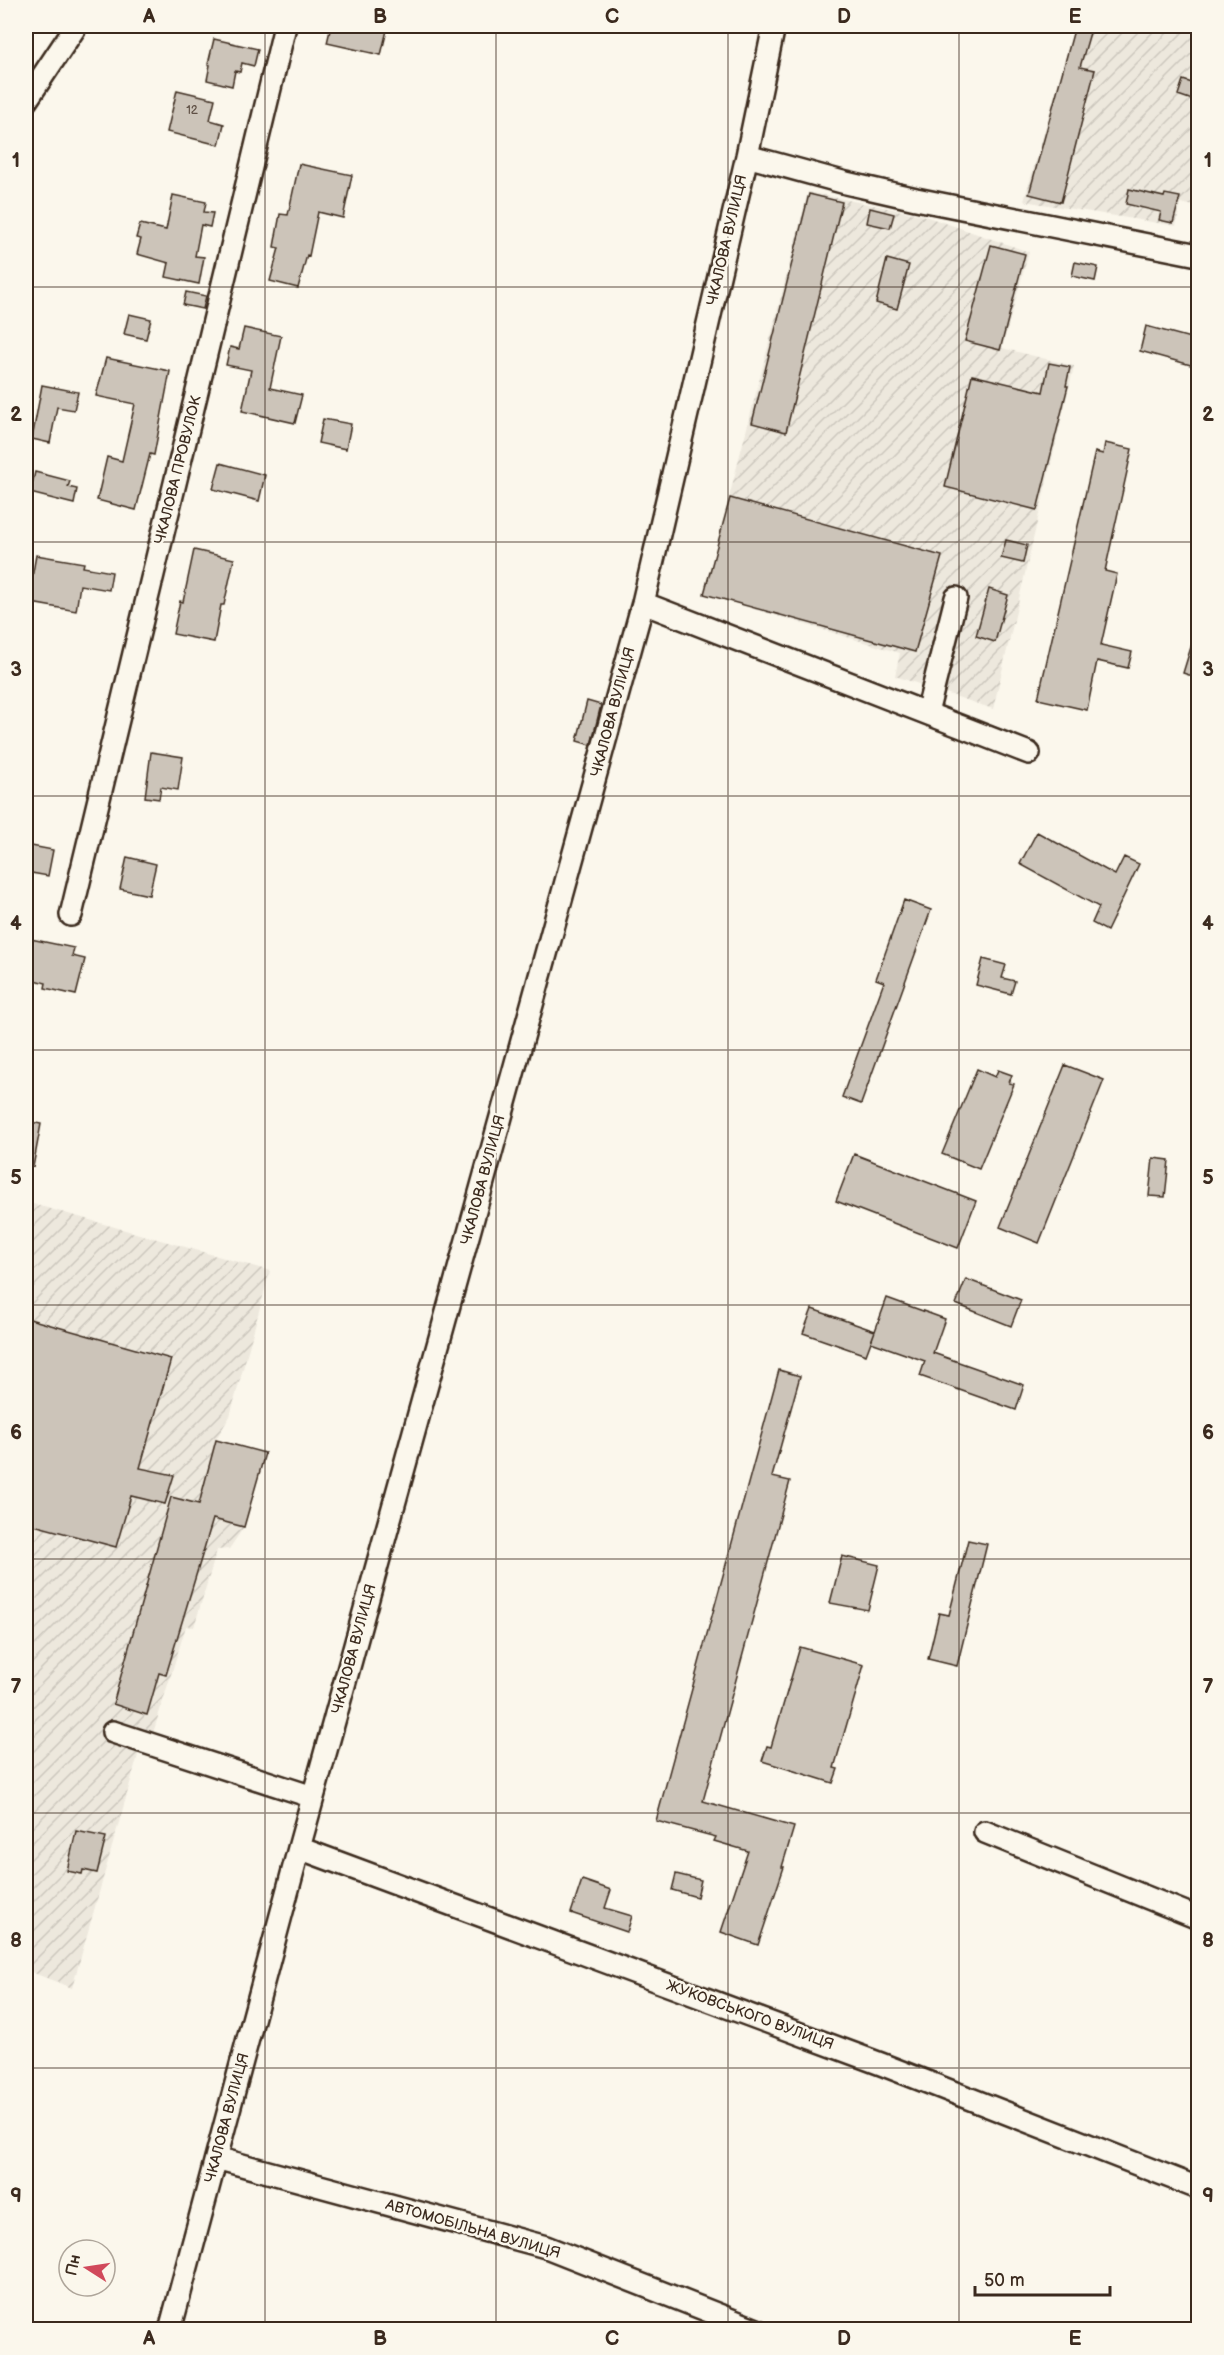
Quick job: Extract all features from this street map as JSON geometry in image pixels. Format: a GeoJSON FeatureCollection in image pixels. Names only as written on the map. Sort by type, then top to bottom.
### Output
{"type":"FeatureCollection","features":[{"type":"Feature","properties":{"kind":"street"},"geometry":{"type":"LineString","coordinates":[[26,101],[76,26]]}},
{"type":"Feature","properties":{"kind":"street","name":"ЧКАЛОВА ПРОВУЛОК"},"geometry":{"type":"LineString","coordinates":[[70,915],[285,26]]}},
{"type":"Feature","properties":{"kind":"street","name":"ЧКАЛОВА ВУЛИЦЯ"},"geometry":{"type":"LineString","coordinates":[[170,2330],[298,1848],[643,603],[747,156],[774,26]]}},
{"type":"Feature","properties":{"kind":"street"},"geometry":{"type":"LineString","coordinates":[[747,156],[916,199],[1198,255]]}},
{"type":"Feature","properties":{"kind":"street"},"geometry":{"type":"LineString","coordinates":[[927,713],[956,598]]}},
{"type":"Feature","properties":{"kind":"street"},"geometry":{"type":"LineString","coordinates":[[643,603],[1029,753]]}},
{"type":"Feature","properties":{"kind":"street"},"geometry":{"type":"LineString","coordinates":[[113,1732],[313,1797]]}},
{"type":"Feature","properties":{"kind":"street"},"geometry":{"type":"LineString","coordinates":[[985,1832],[1198,1918]]}},
{"type":"Feature","properties":{"kind":"street","name":"ЖУКОВСЬКОГО ВУЛИЦЯ"},"geometry":{"type":"LineString","coordinates":[[298,1848],[881,2064],[1198,2188]]}},
{"type":"Feature","properties":{"kind":"street","name":"АВТОМОБІЛЬНА ВУЛИЦЯ"},"geometry":{"type":"LineString","coordinates":[[216,2158],[546,2247],[757,2330]]}},
{"type":"Feature","properties":{"kind":"shaded area"},"geometry":{"type":"Polygon","coordinates":[[[1075,26],[1198,26],[1198,207],[1181,203],[1176,226],[1024,201],[1075,26]]]}},
{"type":"Feature","properties":{"kind":"shaded area"},"geometry":{"type":"Polygon","coordinates":[[[808,192],[922,215],[1029,252],[1002,348],[1074,366],[993,709],[895,676],[900,653],[704,594],[808,192]]]}},
{"type":"Feature","properties":{"kind":"shaded area"},"geometry":{"type":"Polygon","coordinates":[[[26,1202],[270,1271],[230,1416],[216,1439],[265,1453],[244,1527],[229,1549],[217,1550],[194,1627],[186,1626],[153,1733],[142,1741],[72,1988],[26,1970],[26,1202]]]}},
{"type":"Feature","properties":{"kind":"building"},"geometry":{"type":"Polygon","coordinates":[[[331,26],[388,26],[381,55],[327,43],[331,26]]]}},
{"type":"Feature","properties":{"kind":"building"},"geometry":{"type":"Polygon","coordinates":[[[1075,26],[1092,26],[1080,67],[1095,70],[1061,202],[1029,194],[1075,26]]]}},
{"type":"Feature","properties":{"kind":"building"},"geometry":{"type":"Polygon","coordinates":[[[214,39],[258,49],[254,66],[242,63],[240,72],[235,71],[232,86],[207,80],[214,39]]]}},
{"type":"Feature","properties":{"kind":"building"},"geometry":{"type":"Polygon","coordinates":[[[1183,80],[1198,85],[1198,102],[1178,95],[1183,80]]]}},
{"type":"Feature","properties":{"kind":"building"},"geometry":{"type":"Polygon","coordinates":[[[177,90],[215,99],[210,120],[224,124],[219,145],[167,132],[177,90]]]}},
{"type":"Feature","properties":{"kind":"building"},"geometry":{"type":"Polygon","coordinates":[[[299,164],[352,175],[343,218],[318,212],[309,256],[307,255],[298,288],[270,281],[279,248],[274,247],[280,214],[288,215],[299,164]]]}},
{"type":"Feature","properties":{"kind":"building"},"geometry":{"type":"Polygon","coordinates":[[[1129,189],[1164,197],[1165,194],[1180,197],[1173,223],[1159,220],[1161,212],[1126,204],[1129,189]]]}},
{"type":"Feature","properties":{"kind":"building"},"geometry":{"type":"Polygon","coordinates":[[[809,194],[842,202],[786,432],[752,423],[809,194]]]}},
{"type":"Feature","properties":{"kind":"building"},"geometry":{"type":"Polygon","coordinates":[[[173,195],[206,202],[204,212],[213,213],[210,227],[201,225],[195,256],[204,257],[199,284],[166,277],[169,263],[137,254],[141,239],[136,238],[140,224],[166,230],[173,195]]]}},
{"type":"Feature","properties":{"kind":"building"},"geometry":{"type":"Polygon","coordinates":[[[870,208],[894,214],[890,228],[867,223],[870,208]]]}},
{"type":"Feature","properties":{"kind":"building"},"geometry":{"type":"Polygon","coordinates":[[[991,245],[1025,254],[1000,350],[965,341],[991,245]]]}},
{"type":"Feature","properties":{"kind":"building"},"geometry":{"type":"Polygon","coordinates":[[[887,259],[909,265],[897,309],[876,303],[887,259]]]}},
{"type":"Feature","properties":{"kind":"building"},"geometry":{"type":"Polygon","coordinates":[[[1075,262],[1098,267],[1095,281],[1072,276],[1075,262]]]}},
{"type":"Feature","properties":{"kind":"building"},"geometry":{"type":"Polygon","coordinates":[[[186,292],[206,296],[203,309],[183,305],[186,292]]]}},
{"type":"Feature","properties":{"kind":"building"},"geometry":{"type":"Polygon","coordinates":[[[129,314],[151,319],[146,339],[124,334],[129,314]]]}},
{"type":"Feature","properties":{"kind":"building"},"geometry":{"type":"Polygon","coordinates":[[[1146,326],[1198,340],[1198,367],[1140,351],[1146,326]]]}},
{"type":"Feature","properties":{"kind":"building"},"geometry":{"type":"Polygon","coordinates":[[[244,328],[281,336],[270,388],[302,395],[295,423],[242,411],[251,370],[226,365],[230,347],[239,349],[244,328]]]}},
{"type":"Feature","properties":{"kind":"building"},"geometry":{"type":"Polygon","coordinates":[[[106,358],[170,371],[154,455],[150,454],[136,510],[97,500],[107,457],[122,461],[135,404],[96,396],[106,358]]]}},
{"type":"Feature","properties":{"kind":"building"},"geometry":{"type":"Polygon","coordinates":[[[1049,363],[1070,367],[1066,386],[1068,386],[1037,510],[945,487],[972,375],[1043,392],[1049,363]]]}},
{"type":"Feature","properties":{"kind":"building"},"geometry":{"type":"Polygon","coordinates":[[[42,385],[78,392],[74,410],[57,407],[50,443],[32,439],[42,385]]]}},
{"type":"Feature","properties":{"kind":"building"},"geometry":{"type":"Polygon","coordinates":[[[323,419],[351,424],[346,449],[318,443],[323,419]]]}},
{"type":"Feature","properties":{"kind":"building"},"geometry":{"type":"Polygon","coordinates":[[[1105,443],[1132,449],[1105,571],[1117,574],[1101,645],[1132,652],[1128,668],[1097,661],[1087,710],[1038,699],[1095,452],[1103,454],[1105,443]]]}},
{"type":"Feature","properties":{"kind":"building"},"geometry":{"type":"Polygon","coordinates":[[[220,463],[265,475],[259,501],[213,489],[220,463]]]}},
{"type":"Feature","properties":{"kind":"building"},"geometry":{"type":"Polygon","coordinates":[[[35,472],[70,481],[68,487],[77,489],[74,504],[30,493],[35,472]]]}},
{"type":"Feature","properties":{"kind":"building"},"geometry":{"type":"Polygon","coordinates":[[[730,498],[942,556],[915,652],[704,594],[730,498]]]}},
{"type":"Feature","properties":{"kind":"building"},"geometry":{"type":"Polygon","coordinates":[[[1006,540],[1027,545],[1023,563],[1001,558],[1006,540]]]}},
{"type":"Feature","properties":{"kind":"building"},"geometry":{"type":"Polygon","coordinates":[[[194,550],[234,559],[224,605],[221,605],[214,642],[173,634],[180,601],[183,602],[194,550]]]}},
{"type":"Feature","properties":{"kind":"building"},"geometry":{"type":"Polygon","coordinates":[[[36,555],[84,563],[83,567],[112,572],[109,590],[80,585],[76,611],[26,602],[26,577],[32,578],[36,555]]]}},
{"type":"Feature","properties":{"kind":"building"},"geometry":{"type":"Polygon","coordinates":[[[989,589],[1008,595],[995,642],[976,636],[989,589]]]}},
{"type":"Feature","properties":{"kind":"building"},"geometry":{"type":"Polygon","coordinates":[[[1195,634],[1198,634],[1198,678],[1183,673],[1195,634]]]}},
{"type":"Feature","properties":{"kind":"building"},"geometry":{"type":"Polygon","coordinates":[[[587,701],[601,705],[591,745],[577,741],[587,701]]]}},
{"type":"Feature","properties":{"kind":"building"},"geometry":{"type":"Polygon","coordinates":[[[151,752],[183,757],[178,790],[161,787],[159,799],[145,797],[151,752]]]}},
{"type":"Feature","properties":{"kind":"building"},"geometry":{"type":"Polygon","coordinates":[[[1037,832],[1115,875],[1124,857],[1139,864],[1107,931],[1092,923],[1099,907],[1020,864],[1037,832]]]}},
{"type":"Feature","properties":{"kind":"building"},"geometry":{"type":"Polygon","coordinates":[[[26,845],[53,850],[48,876],[26,872],[26,845]]]}},
{"type":"Feature","properties":{"kind":"building"},"geometry":{"type":"Polygon","coordinates":[[[127,857],[156,864],[149,895],[120,889],[127,857]]]}},
{"type":"Feature","properties":{"kind":"building"},"geometry":{"type":"Polygon","coordinates":[[[904,900],[931,910],[861,1104],[842,1097],[884,982],[876,979],[904,900]]]}},
{"type":"Feature","properties":{"kind":"building"},"geometry":{"type":"Polygon","coordinates":[[[26,938],[74,948],[72,956],[85,959],[76,995],[45,988],[46,983],[26,978],[26,938]]]}},
{"type":"Feature","properties":{"kind":"building"},"geometry":{"type":"Polygon","coordinates":[[[983,959],[1006,965],[1002,978],[1015,981],[1011,994],[976,985],[983,959]]]}},
{"type":"Feature","properties":{"kind":"building"},"geometry":{"type":"Polygon","coordinates":[[[1065,1065],[1104,1080],[1039,1243],[1000,1227],[1065,1065]]]}},
{"type":"Feature","properties":{"kind":"building"},"geometry":{"type":"Polygon","coordinates":[[[977,1069],[995,1077],[998,1070],[1012,1075],[1009,1083],[1014,1084],[979,1169],[942,1154],[977,1069]]]}},
{"type":"Feature","properties":{"kind":"building"},"geometry":{"type":"Polygon","coordinates":[[[26,1121],[41,1124],[33,1167],[26,1166],[26,1121]]]}},
{"type":"Feature","properties":{"kind":"building"},"geometry":{"type":"Polygon","coordinates":[[[854,1154],[976,1201],[958,1248],[836,1201],[854,1154]]]}},
{"type":"Feature","properties":{"kind":"building"},"geometry":{"type":"Polygon","coordinates":[[[1153,1158],[1169,1160],[1165,1197],[1149,1196],[1153,1158]]]}},
{"type":"Feature","properties":{"kind":"building"},"geometry":{"type":"Polygon","coordinates":[[[966,1279],[1021,1300],[1011,1326],[956,1304],[966,1279]]]}},
{"type":"Feature","properties":{"kind":"building"},"geometry":{"type":"Polygon","coordinates":[[[887,1298],[945,1319],[933,1353],[1024,1385],[1016,1410],[920,1376],[925,1361],[871,1342],[887,1298]]]}},
{"type":"Feature","properties":{"kind":"building"},"geometry":{"type":"Polygon","coordinates":[[[812,1309],[875,1331],[866,1355],[803,1333],[812,1309]]]}},
{"type":"Feature","properties":{"kind":"building"},"geometry":{"type":"Polygon","coordinates":[[[26,1318],[171,1359],[140,1468],[174,1475],[165,1504],[131,1496],[116,1547],[26,1523],[26,1318]]]}},
{"type":"Feature","properties":{"kind":"building"},"geometry":{"type":"Polygon","coordinates":[[[779,1370],[800,1376],[772,1477],[790,1481],[703,1801],[794,1827],[782,1867],[784,1867],[758,1945],[721,1932],[748,1851],[714,1841],[716,1837],[656,1821],[779,1370]]]}},
{"type":"Feature","properties":{"kind":"building"},"geometry":{"type":"Polygon","coordinates":[[[216,1440],[265,1453],[244,1527],[213,1519],[166,1675],[159,1673],[147,1715],[113,1704],[171,1497],[199,1504],[216,1440]]]}},
{"type":"Feature","properties":{"kind":"building"},"geometry":{"type":"Polygon","coordinates":[[[968,1540],[987,1544],[957,1666],[928,1659],[939,1613],[949,1615],[968,1540]]]}},
{"type":"Feature","properties":{"kind":"building"},"geometry":{"type":"Polygon","coordinates":[[[842,1556],[879,1565],[868,1610],[830,1603],[842,1556]]]}},
{"type":"Feature","properties":{"kind":"building"},"geometry":{"type":"Polygon","coordinates":[[[800,1647],[864,1665],[834,1768],[838,1769],[833,1783],[762,1761],[767,1746],[771,1747],[800,1647]]]}},
{"type":"Feature","properties":{"kind":"building"},"geometry":{"type":"Polygon","coordinates":[[[76,1831],[106,1837],[97,1873],[83,1870],[82,1874],[67,1871],[76,1831]]]}},
{"type":"Feature","properties":{"kind":"building"},"geometry":{"type":"Polygon","coordinates":[[[676,1874],[701,1880],[697,1897],[672,1890],[676,1874]]]}},
{"type":"Feature","properties":{"kind":"building"},"geometry":{"type":"Polygon","coordinates":[[[582,1880],[611,1890],[605,1908],[632,1916],[627,1932],[571,1913],[582,1880]]]}}]}
